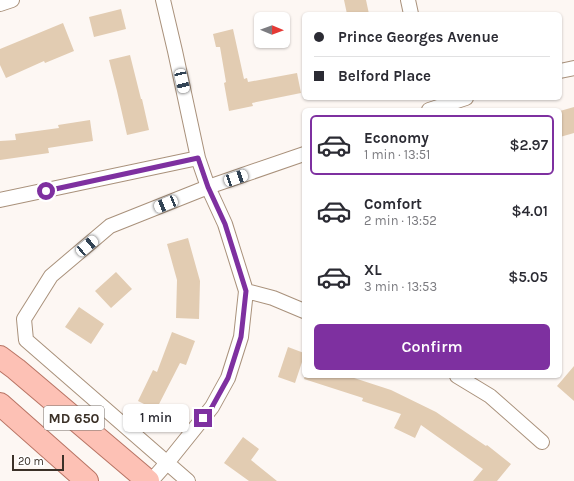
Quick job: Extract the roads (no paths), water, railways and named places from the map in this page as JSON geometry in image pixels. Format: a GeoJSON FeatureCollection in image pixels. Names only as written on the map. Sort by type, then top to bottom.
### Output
{"type":"FeatureCollection","features":[{"type":"Feature","properties":{"kind":"main road","name":"MD 650"},"geometry":{"type":"LineString","coordinates":[[0,357],[148,481]]}},
{"type":"Feature","properties":{"kind":"main road","name":"MD 650"},"geometry":{"type":"LineString","coordinates":[[0,404],[87,481]]}},
{"type":"Feature","properties":{"kind":"street"},"geometry":{"type":"LineString","coordinates":[[0,4],[12,0]]}},
{"type":"Feature","properties":{"kind":"street"},"geometry":{"type":"LineString","coordinates":[[151,481],[212,407],[228,378],[241,337],[246,291],[225,224],[208,187],[198,158],[163,0]]}},
{"type":"Feature","properties":{"kind":"street"},"geometry":{"type":"LineString","coordinates":[[408,0],[411,12]]}},
{"type":"Feature","properties":{"kind":"street"},"geometry":{"type":"LineString","coordinates":[[562,71],[574,68]]}},
{"type":"Feature","properties":{"kind":"street"},"geometry":{"type":"LineString","coordinates":[[431,106],[457,100]]}},
{"type":"Feature","properties":{"kind":"street"},"geometry":{"type":"LineString","coordinates":[[188,481],[26,340],[24,318],[51,276],[110,226],[208,187],[302,155]]}},
{"type":"Feature","properties":{"kind":"street"},"geometry":{"type":"LineString","coordinates":[[0,200],[198,158]]}},
{"type":"Feature","properties":{"kind":"street"},"geometry":{"type":"LineString","coordinates":[[246,291],[273,298],[302,309]]}},
{"type":"Feature","properties":{"kind":"street"},"geometry":{"type":"LineString","coordinates":[[459,378],[490,396],[542,442]]}}]}
